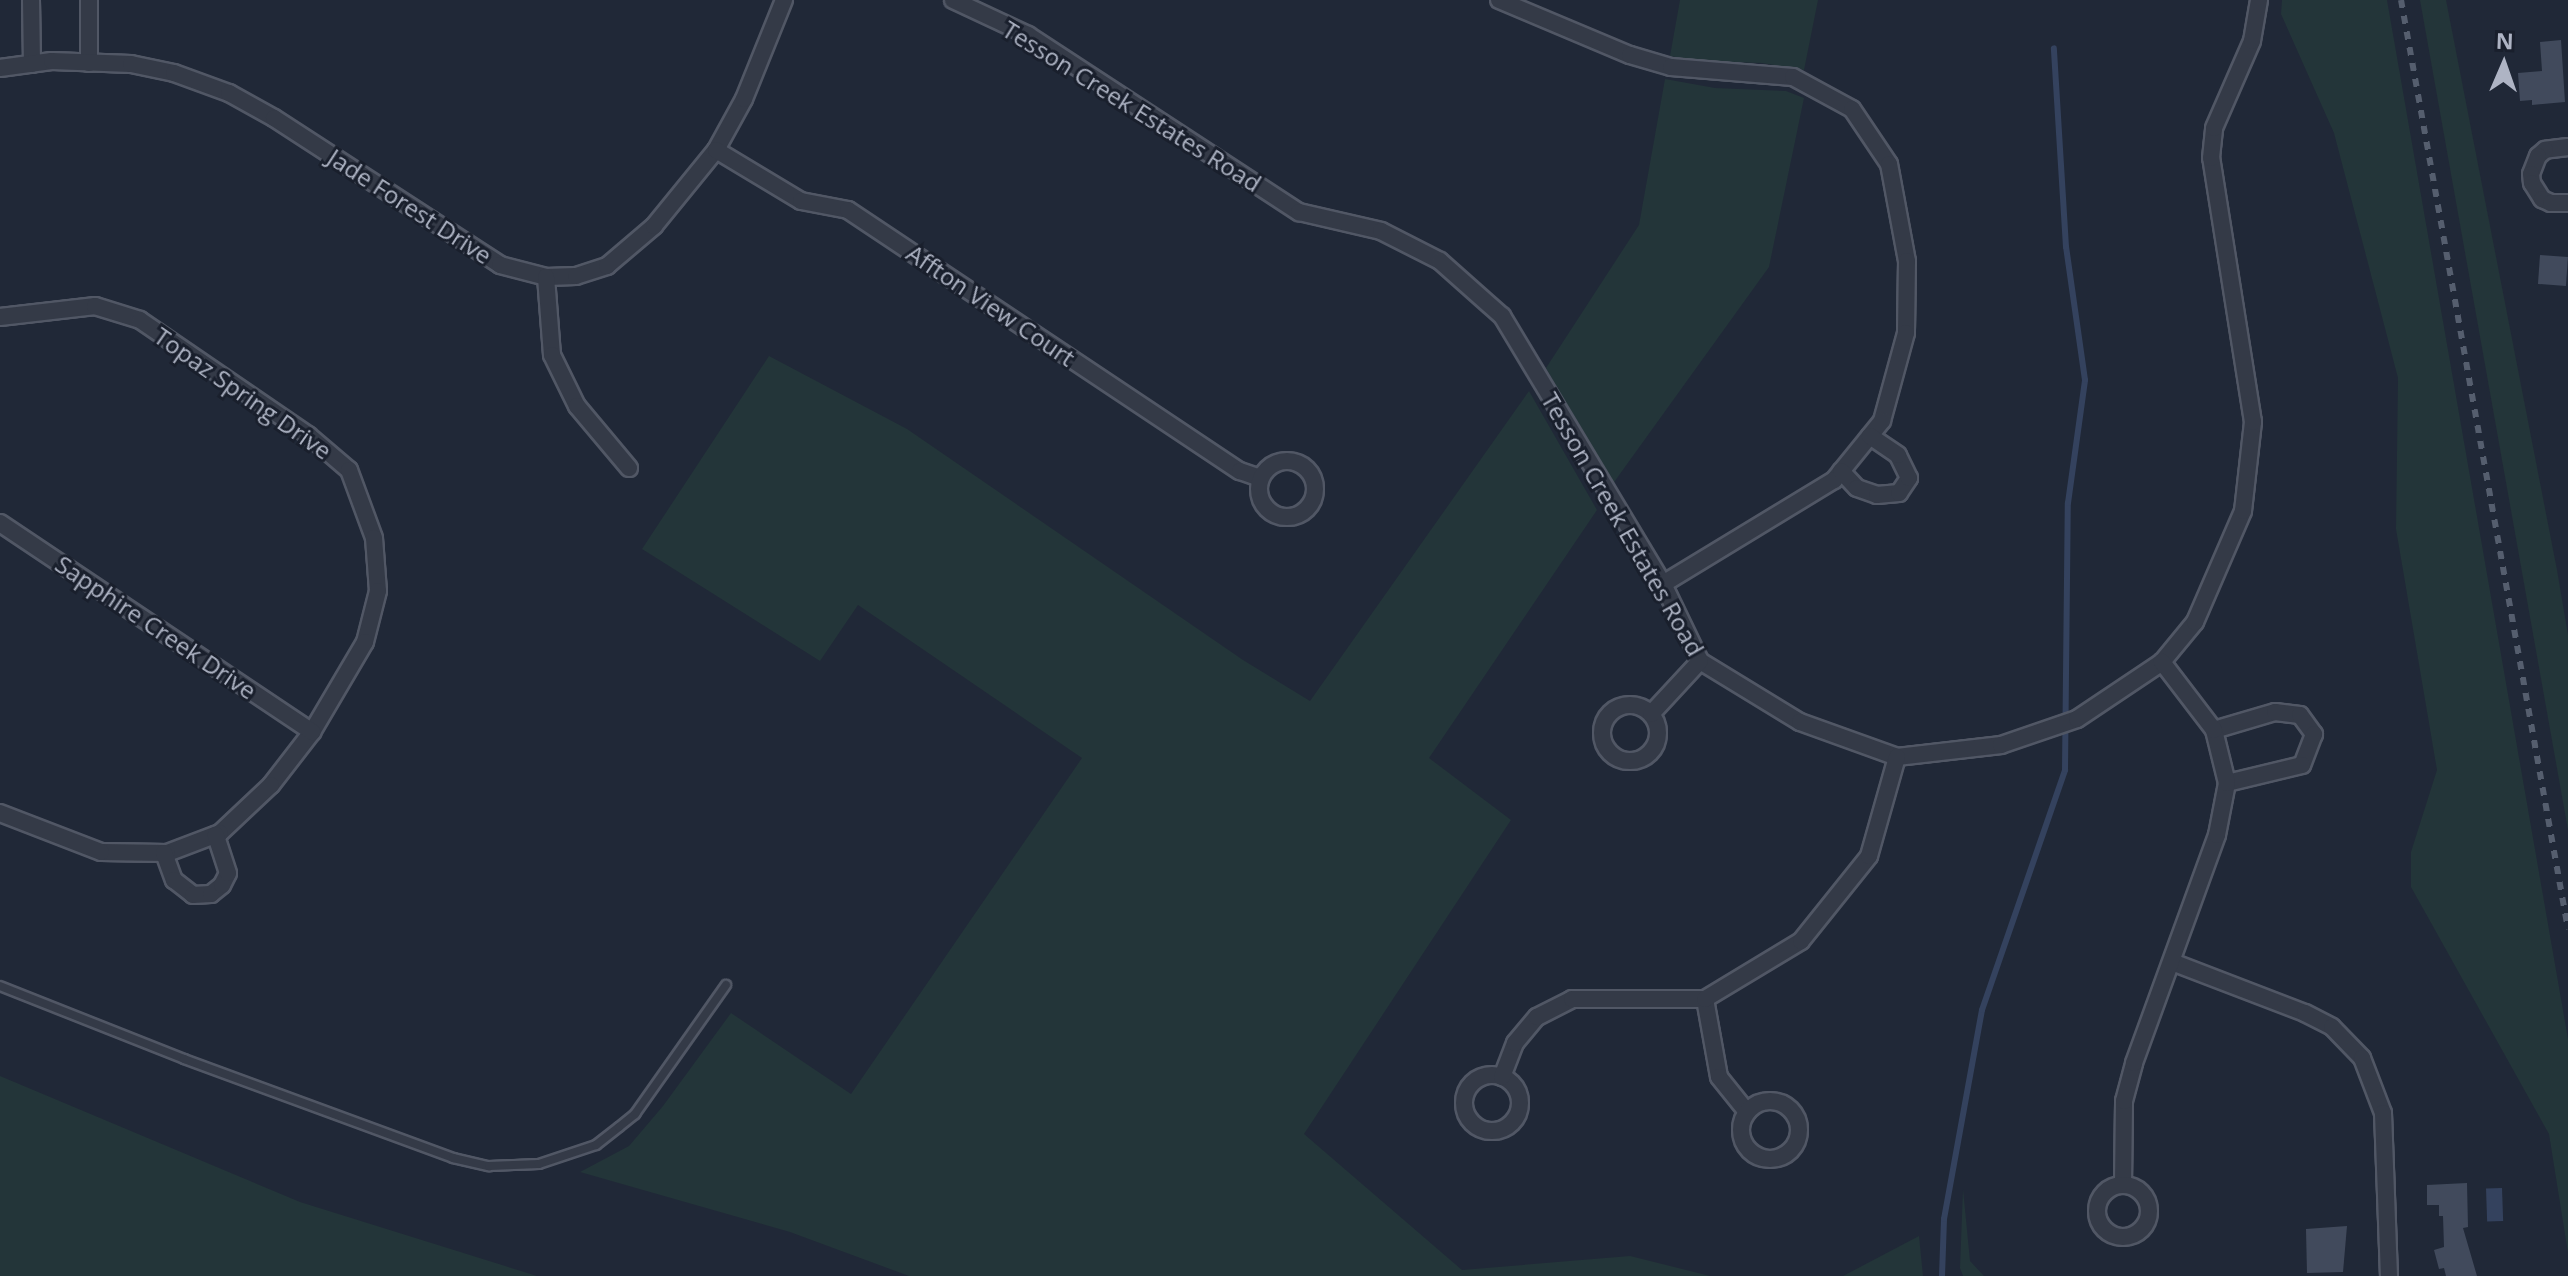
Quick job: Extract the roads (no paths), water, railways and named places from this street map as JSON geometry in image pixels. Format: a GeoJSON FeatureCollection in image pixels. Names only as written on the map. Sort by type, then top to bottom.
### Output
{"type":"FeatureCollection","features":[{"type":"Feature","properties":{"kind":"street"},"geometry":{"type":"LineString","coordinates":[[31,0],[32,64]]}},
{"type":"Feature","properties":{"kind":"street"},"geometry":{"type":"LineString","coordinates":[[89,0],[89,63]]}},
{"type":"Feature","properties":{"kind":"street","name":"Jade Forest Drive"},"geometry":{"type":"LineString","coordinates":[[0,68],[32,64],[131,64],[174,73],[229,93],[274,118],[500,265],[546,277],[576,276],[607,266],[654,226],[716,150],[744,99],[784,0]]}},
{"type":"Feature","properties":{"kind":"street","name":"Tesson Creek Estates Road"},"geometry":{"type":"LineString","coordinates":[[953,0],[1028,35],[1299,212],[1381,231],[1440,261],[1502,316],[1663,584],[1700,661],[1800,722],[1897,757],[2001,745],[2077,719],[2162,662],[2195,622],[2243,511],[2253,422],[2211,158],[2214,128],[2252,41],[2259,0]]}},
{"type":"Feature","properties":{"kind":"street"},"geometry":{"type":"LineString","coordinates":[[1499,0],[1630,55],[1671,67],[1793,77],[1852,109],[1889,164],[1907,261],[1906,333],[1882,421],[1834,480],[1663,584]]}},
{"type":"Feature","properties":{"kind":"street"},"geometry":{"type":"LineString","coordinates":[[2568,147],[2545,150],[2538,156],[2531,174],[2536,192],[2542,199],[2551,203],[2568,203]]}},
{"type":"Feature","properties":{"kind":"street","name":"Affton View Court"},"geometry":{"type":"LineString","coordinates":[[716,150],[801,201],[848,210],[1227,463],[1260,478]]}},
{"type":"Feature","properties":{"kind":"street"},"geometry":{"type":"LineString","coordinates":[[546,277],[552,355],[577,406],[629,468]]}},
{"type":"Feature","properties":{"kind":"street","name":"Topaz Spring Drive"},"geometry":{"type":"LineString","coordinates":[[0,317],[95,306],[140,320],[308,435],[349,470],[374,538],[378,591],[365,642],[312,732],[271,785],[216,835]]}},
{"type":"Feature","properties":{"kind":"street"},"geometry":{"type":"LineString","coordinates":[[1841,471],[1857,488],[1877,495],[1899,493],[1909,478],[1898,455],[1870,436]]}},
{"type":"Feature","properties":{"kind":"street","name":"Sapphire Creek Drive"},"geometry":{"type":"LineString","coordinates":[[0,523],[312,732]]}},
{"type":"Feature","properties":{"kind":"street"},"geometry":{"type":"LineString","coordinates":[[1651,714],[1700,661]]}},
{"type":"Feature","properties":{"kind":"street"},"geometry":{"type":"LineString","coordinates":[[2123,1185],[2124,1101],[2134,1063],[2217,835],[2227,783],[2214,730],[2162,662]]}},
{"type":"Feature","properties":{"kind":"street"},"geometry":{"type":"LineString","coordinates":[[2214,730],[2275,712],[2300,715],[2314,734],[2302,765],[2227,783]]}},
{"type":"Feature","properties":{"kind":"street"},"geometry":{"type":"LineString","coordinates":[[1502,1077],[1515,1043],[1537,1017],[1572,999],[1705,999],[1801,941],[1869,856],[1897,757]]}},
{"type":"Feature","properties":{"kind":"street"},"geometry":{"type":"LineString","coordinates":[[0,813],[101,852],[164,853],[216,835],[228,873],[222,885],[211,894],[193,895],[174,880],[164,853]]}},
{"type":"Feature","properties":{"kind":"street"},"geometry":{"type":"LineString","coordinates":[[2172,962],[2305,1013],[2332,1027],[2362,1058],[2383,1113],[2389,1276]]}},
{"type":"Feature","properties":{"kind":"street"},"geometry":{"type":"LineString","coordinates":[[1705,999],[1719,1077],[1747,1112]]}},
{"type":"Feature","properties":{"kind":"lane"},"geometry":{"type":"LineString","coordinates":[[0,986],[184,1059],[438,1153],[489,1166],[539,1164],[596,1145],[635,1114],[726,985]]}},
{"type":"Feature","properties":{"kind":"water"},"geometry":{"type":"Polygon","coordinates":[[[2502,1188],[2503,1221],[2487,1222],[2486,1189],[2502,1188]]]}},
{"type":"Feature","properties":{"kind":"waterway"},"geometry":{"type":"LineString","coordinates":[[1942,1276],[1944,1219],[1982,1010],[2065,770],[2068,503],[2085,380],[2066,247],[2054,48]]}},
{"type":"Feature","properties":{"kind":"railway"},"geometry":{"type":"LineString","coordinates":[[2401,0],[2568,929]]}}]}
